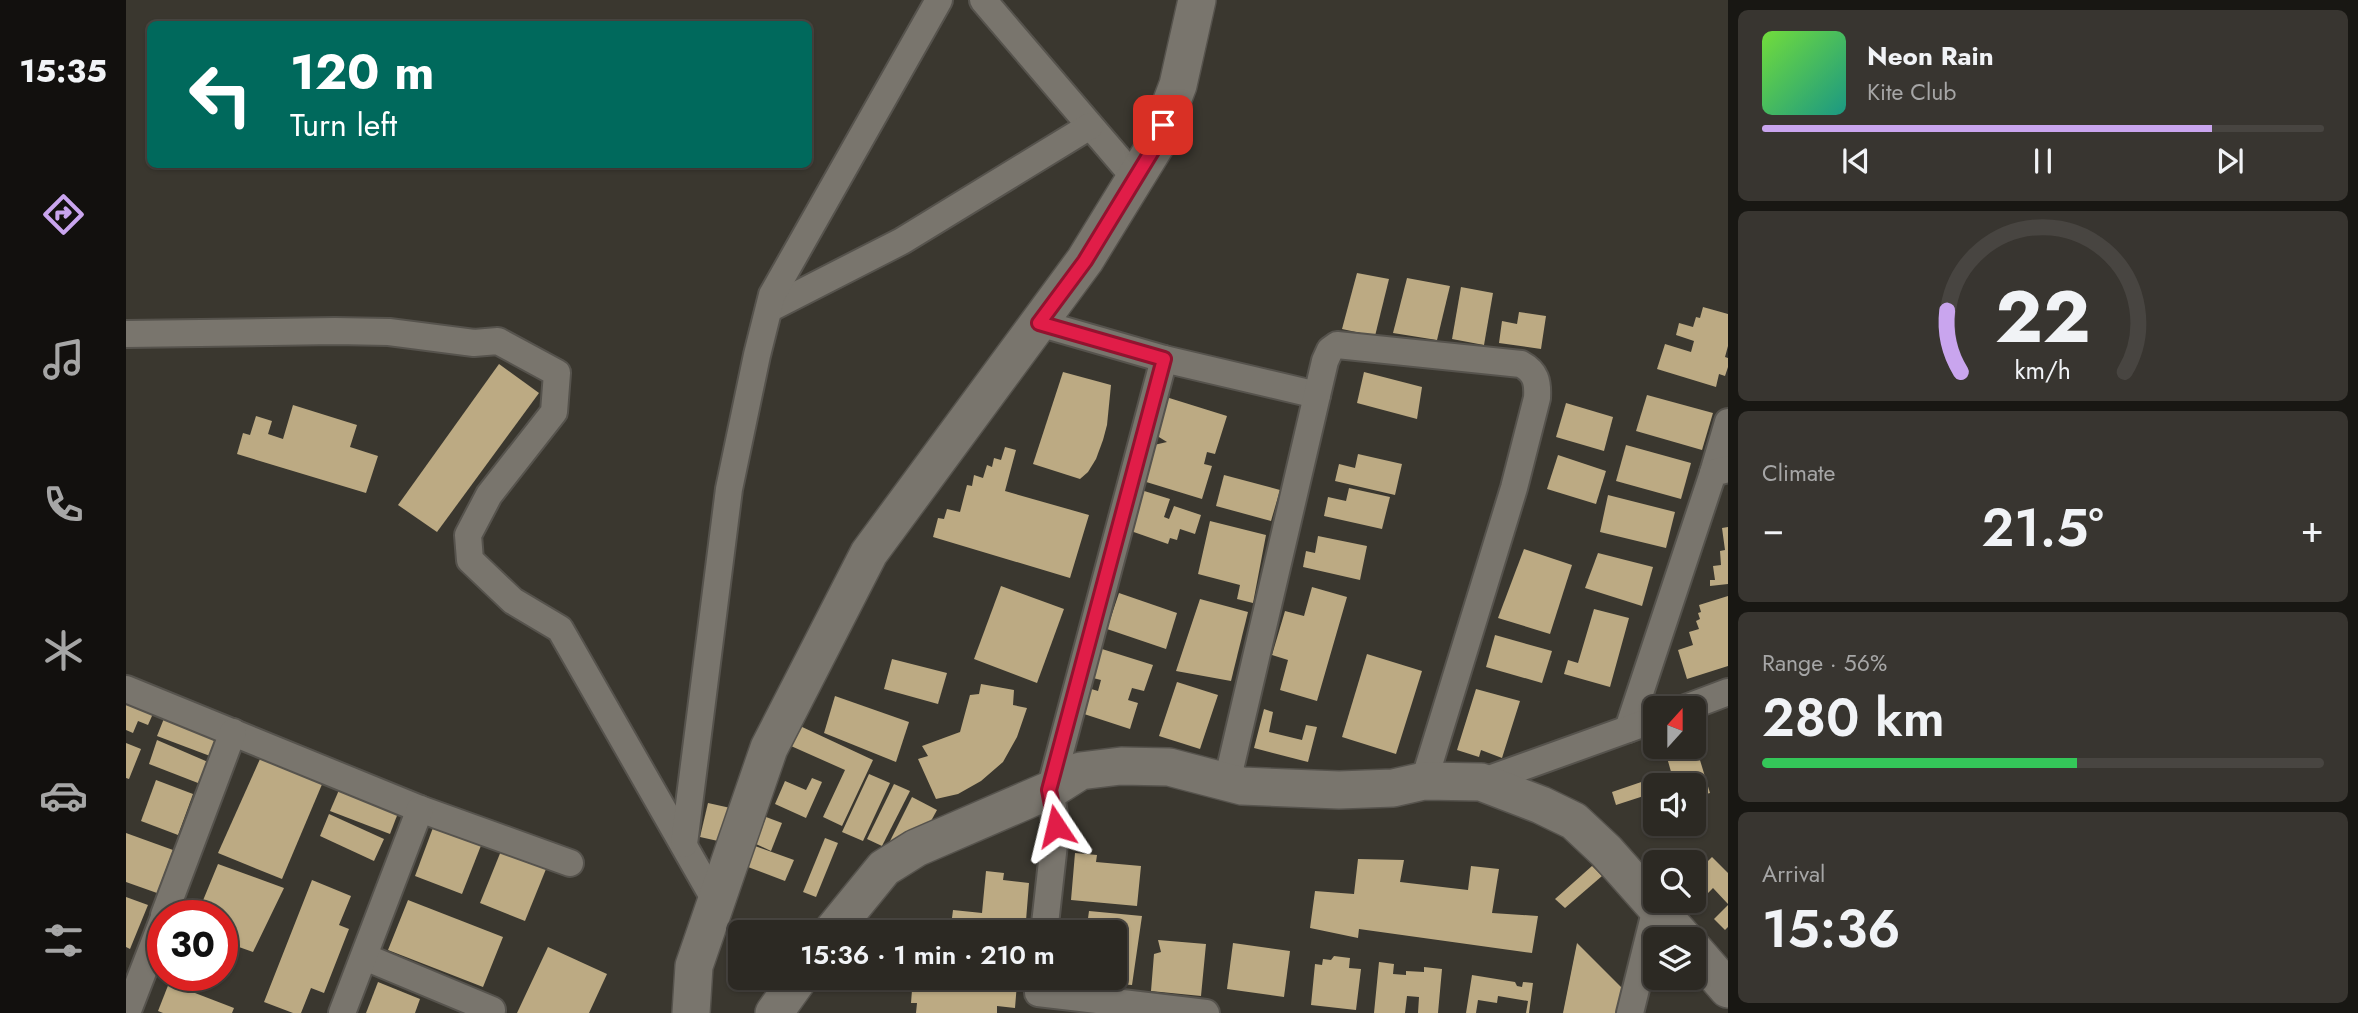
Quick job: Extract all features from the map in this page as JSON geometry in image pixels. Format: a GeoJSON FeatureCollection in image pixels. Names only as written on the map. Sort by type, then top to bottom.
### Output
{"type":"FeatureCollection","features":[{"type":"Feature","properties":{"kind":"street"},"geometry":{"type":"LineString","coordinates":[[684,844],[729,489],[772,295],[939,0]]}},
{"type":"Feature","properties":{"kind":"street"},"geometry":{"type":"LineString","coordinates":[[983,0],[1135,178]]}},
{"type":"Feature","properties":{"kind":"street"},"geometry":{"type":"LineString","coordinates":[[1178,85],[1198,0]]}},
{"type":"Feature","properties":{"kind":"street"},"geometry":{"type":"LineString","coordinates":[[691,1013],[694,965],[769,748],[869,553],[1085,261],[1155,146],[1206,20],[1211,0]]}},
{"type":"Feature","properties":{"kind":"street"},"geometry":{"type":"LineString","coordinates":[[769,309],[902,241],[1090,126]]}},
{"type":"Feature","properties":{"kind":"street"},"geometry":{"type":"LineString","coordinates":[[1039,323],[1164,359],[1317,395]]}},
{"type":"Feature","properties":{"kind":"street"},"geometry":{"type":"LineString","coordinates":[[126,334],[389,332],[474,343],[498,341],[557,373],[554,412],[489,495],[468,535],[470,560],[513,601],[560,629],[716,902]]}},
{"type":"Feature","properties":{"kind":"street"},"geometry":{"type":"LineString","coordinates":[[1227,782],[1325,361],[1330,350],[1338,345],[1521,364],[1535,375],[1538,387],[1514,488],[1424,781]]}},
{"type":"Feature","properties":{"kind":"street"},"geometry":{"type":"LineString","coordinates":[[1045,920],[1056,826],[1049,790],[1164,359]]}},
{"type":"Feature","properties":{"kind":"street"},"geometry":{"type":"LineString","coordinates":[[1628,729],[1721,471],[1728,422]]}},
{"type":"Feature","properties":{"kind":"street"},"geometry":{"type":"LineString","coordinates":[[126,689],[420,809],[570,863]]}},
{"type":"Feature","properties":{"kind":"street"},"geometry":{"type":"LineString","coordinates":[[1706,700],[1728,692]]}},
{"type":"Feature","properties":{"kind":"street"},"geometry":{"type":"LineString","coordinates":[[1482,782],[1643,724]]}},
{"type":"Feature","properties":{"kind":"street"},"geometry":{"type":"LineString","coordinates":[[171,900],[233,732]]}},
{"type":"Feature","properties":{"kind":"street"},"geometry":{"type":"LineString","coordinates":[[842,920],[884,868],[916,848],[1049,790],[1080,771],[1121,766],[1168,768],[1242,786],[1339,790],[1393,788],[1424,781],[1482,782],[1574,821],[1606,851],[1643,893]]}},
{"type":"Feature","properties":{"kind":"street"},"geometry":{"type":"LineString","coordinates":[[342,1013],[420,809]]}},
{"type":"Feature","properties":{"kind":"street"},"geometry":{"type":"LineString","coordinates":[[1630,1013],[1655,913]]}},
{"type":"Feature","properties":{"kind":"street"},"geometry":{"type":"LineString","coordinates":[[1661,913],[1673,927]]}},
{"type":"Feature","properties":{"kind":"street"},"geometry":{"type":"LineString","coordinates":[[365,957],[492,1010]]}},
{"type":"Feature","properties":{"kind":"street"},"geometry":{"type":"LineString","coordinates":[[127,1013],[147,962]]}},
{"type":"Feature","properties":{"kind":"street"},"geometry":{"type":"LineString","coordinates":[[1706,964],[1728,989]]}},
{"type":"Feature","properties":{"kind":"street"},"geometry":{"type":"LineString","coordinates":[[774,1013],[790,990]]}},
{"type":"Feature","properties":{"kind":"street"},"geometry":{"type":"LineString","coordinates":[[1038,995],[1206,1013]]}},
{"type":"Feature","properties":{"kind":"building"},"geometry":{"type":"Polygon","coordinates":[[[1357,273],[1389,279],[1375,336],[1342,329],[1357,273]]]}},
{"type":"Feature","properties":{"kind":"building"},"geometry":{"type":"Polygon","coordinates":[[[1407,278],[1450,286],[1437,340],[1393,333],[1407,278]]]}},
{"type":"Feature","properties":{"kind":"building"},"geometry":{"type":"Polygon","coordinates":[[[1461,287],[1493,293],[1484,345],[1452,339],[1461,287]]]}},
{"type":"Feature","properties":{"kind":"building"},"geometry":{"type":"Polygon","coordinates":[[[1703,307],[1728,314],[1728,346],[1725,357],[1728,358],[1728,367],[1725,376],[1719,374],[1716,387],[1657,369],[1665,344],[1691,352],[1694,341],[1676,335],[1679,323],[1693,327],[1696,317],[1700,318],[1703,307]]]}},
{"type":"Feature","properties":{"kind":"building"},"geometry":{"type":"Polygon","coordinates":[[[1519,312],[1546,316],[1541,349],[1499,343],[1502,321],[1517,324],[1519,312]]]}},
{"type":"Feature","properties":{"kind":"building"},"geometry":{"type":"Polygon","coordinates":[[[499,364],[539,393],[437,532],[398,505],[499,364]]]}},
{"type":"Feature","properties":{"kind":"building"},"geometry":{"type":"Polygon","coordinates":[[[1063,372],[1111,385],[1103,440],[1096,459],[1080,479],[1033,464],[1063,372]]]}},
{"type":"Feature","properties":{"kind":"building"},"geometry":{"type":"Polygon","coordinates":[[[1364,372],[1422,387],[1417,419],[1357,403],[1364,372]]]}},
{"type":"Feature","properties":{"kind":"building"},"geometry":{"type":"Polygon","coordinates":[[[1647,395],[1713,413],[1702,450],[1636,431],[1647,395]]]}},
{"type":"Feature","properties":{"kind":"building"},"geometry":{"type":"Polygon","coordinates":[[[1166,397],[1227,416],[1215,454],[1207,452],[1204,464],[1212,466],[1202,499],[1143,481],[1154,445],[1167,442],[1154,434],[1166,397]]]}},
{"type":"Feature","properties":{"kind":"building"},"geometry":{"type":"Polygon","coordinates":[[[1566,403],[1613,417],[1604,451],[1556,437],[1566,403]]]}},
{"type":"Feature","properties":{"kind":"building"},"geometry":{"type":"Polygon","coordinates":[[[293,405],[357,425],[350,447],[378,456],[366,493],[237,454],[243,433],[250,435],[256,416],[272,421],[268,434],[283,439],[293,405]]]}},
{"type":"Feature","properties":{"kind":"building"},"geometry":{"type":"Polygon","coordinates":[[[1626,445],[1691,463],[1681,499],[1616,481],[1626,445]]]}},
{"type":"Feature","properties":{"kind":"building"},"geometry":{"type":"Polygon","coordinates":[[[1005,447],[1016,450],[1005,491],[1089,515],[1070,578],[933,537],[938,518],[944,519],[947,509],[960,512],[967,485],[972,486],[974,475],[983,478],[987,465],[992,467],[994,458],[1001,460],[1005,447]]]}},
{"type":"Feature","properties":{"kind":"building"},"geometry":{"type":"Polygon","coordinates":[[[1358,454],[1402,464],[1395,495],[1335,481],[1339,464],[1355,468],[1358,454]]]}},
{"type":"Feature","properties":{"kind":"building"},"geometry":{"type":"Polygon","coordinates":[[[1558,455],[1606,471],[1596,504],[1547,489],[1558,455]]]}},
{"type":"Feature","properties":{"kind":"building"},"geometry":{"type":"Polygon","coordinates":[[[1224,475],[1280,490],[1271,521],[1216,506],[1224,475]]]}},
{"type":"Feature","properties":{"kind":"building"},"geometry":{"type":"Polygon","coordinates":[[[1349,488],[1390,497],[1382,529],[1324,516],[1328,497],[1346,501],[1349,488]]]}},
{"type":"Feature","properties":{"kind":"building"},"geometry":{"type":"Polygon","coordinates":[[[1141,490],[1170,499],[1164,517],[1169,519],[1174,506],[1201,515],[1195,534],[1180,529],[1177,540],[1170,538],[1168,544],[1128,530],[1141,490]]]}},
{"type":"Feature","properties":{"kind":"building"},"geometry":{"type":"Polygon","coordinates":[[[1608,495],[1675,512],[1666,548],[1600,532],[1608,495]]]}},
{"type":"Feature","properties":{"kind":"building"},"geometry":{"type":"Polygon","coordinates":[[[1210,521],[1266,535],[1253,603],[1237,599],[1240,585],[1198,574],[1210,521]]]}},
{"type":"Feature","properties":{"kind":"building"},"geometry":{"type":"Polygon","coordinates":[[[1728,527],[1728,584],[1710,586],[1710,580],[1715,580],[1713,566],[1721,565],[1720,551],[1725,550],[1722,528],[1728,527]]]}},
{"type":"Feature","properties":{"kind":"building"},"geometry":{"type":"Polygon","coordinates":[[[1318,536],[1367,546],[1360,580],[1303,567],[1306,551],[1315,553],[1318,536]]]}},
{"type":"Feature","properties":{"kind":"building"},"geometry":{"type":"Polygon","coordinates":[[[1524,549],[1572,565],[1550,634],[1498,618],[1524,549]]]}},
{"type":"Feature","properties":{"kind":"building"},"geometry":{"type":"Polygon","coordinates":[[[1598,553],[1653,567],[1642,606],[1585,588],[1598,553]]]}},
{"type":"Feature","properties":{"kind":"building"},"geometry":{"type":"Polygon","coordinates":[[[1001,586],[1064,609],[1037,683],[974,659],[1001,586]]]}},
{"type":"Feature","properties":{"kind":"building"},"geometry":{"type":"Polygon","coordinates":[[[1312,587],[1347,597],[1317,701],[1280,690],[1288,660],[1272,655],[1285,611],[1304,616],[1312,587]]]}},
{"type":"Feature","properties":{"kind":"building"},"geometry":{"type":"Polygon","coordinates":[[[1119,593],[1177,613],[1166,649],[1107,629],[1119,593]]]}},
{"type":"Feature","properties":{"kind":"building"},"geometry":{"type":"Polygon","coordinates":[[[1728,596],[1728,666],[1687,679],[1678,650],[1693,645],[1689,632],[1699,629],[1696,621],[1700,619],[1699,605],[1728,596]]]}},
{"type":"Feature","properties":{"kind":"building"},"geometry":{"type":"Polygon","coordinates":[[[1200,599],[1248,612],[1231,681],[1176,671],[1200,599]]]}},
{"type":"Feature","properties":{"kind":"building"},"geometry":{"type":"Polygon","coordinates":[[[1594,609],[1629,618],[1610,687],[1564,674],[1568,660],[1578,663],[1594,609]]]}},
{"type":"Feature","properties":{"kind":"building"},"geometry":{"type":"Polygon","coordinates":[[[1495,635],[1552,651],[1542,683],[1486,667],[1495,635]]]}},
{"type":"Feature","properties":{"kind":"building"},"geometry":{"type":"Polygon","coordinates":[[[1102,649],[1153,665],[1144,691],[1132,688],[1128,700],[1138,703],[1130,729],[1081,713],[1088,688],[1098,691],[1101,680],[1093,678],[1102,649]]]}},
{"type":"Feature","properties":{"kind":"building"},"geometry":{"type":"Polygon","coordinates":[[[1367,654],[1422,671],[1396,754],[1342,737],[1367,654]]]}},
{"type":"Feature","properties":{"kind":"building"},"geometry":{"type":"Polygon","coordinates":[[[892,659],[947,673],[938,704],[884,689],[892,659]]]}},
{"type":"Feature","properties":{"kind":"building"},"geometry":{"type":"Polygon","coordinates":[[[1177,682],[1218,695],[1200,749],[1159,736],[1177,682]]]}},
{"type":"Feature","properties":{"kind":"building"},"geometry":{"type":"Polygon","coordinates":[[[981,684],[1014,690],[1013,705],[1027,708],[1017,737],[1003,762],[981,781],[958,794],[936,799],[918,759],[928,756],[922,746],[960,732],[970,695],[979,694],[981,684]]]}},
{"type":"Feature","properties":{"kind":"building"},"geometry":{"type":"Polygon","coordinates":[[[1476,689],[1520,701],[1502,758],[1481,750],[1479,757],[1457,750],[1476,689]]]}},
{"type":"Feature","properties":{"kind":"building"},"geometry":{"type":"Polygon","coordinates":[[[835,696],[909,722],[896,762],[824,733],[835,696]]]}},
{"type":"Feature","properties":{"kind":"building"},"geometry":{"type":"Polygon","coordinates":[[[126,698],[155,709],[148,725],[138,721],[133,733],[126,730],[126,698]]]}},
{"type":"Feature","properties":{"kind":"building"},"geometry":{"type":"Polygon","coordinates":[[[1264,709],[1273,712],[1269,732],[1302,740],[1306,725],[1317,727],[1308,762],[1254,748],[1264,709]]]}},
{"type":"Feature","properties":{"kind":"building"},"geometry":{"type":"Polygon","coordinates":[[[165,716],[218,737],[210,756],[157,736],[165,716]]]}},
{"type":"Feature","properties":{"kind":"building"},"geometry":{"type":"Polygon","coordinates":[[[800,726],[873,760],[842,826],[823,817],[845,770],[791,746],[800,726]]]}},
{"type":"Feature","properties":{"kind":"building"},"geometry":{"type":"Polygon","coordinates":[[[157,740],[208,762],[198,783],[149,764],[157,740]]]}},
{"type":"Feature","properties":{"kind":"building"},"geometry":{"type":"Polygon","coordinates":[[[126,743],[141,749],[129,779],[126,778],[126,743]]]}},
{"type":"Feature","properties":{"kind":"building"},"geometry":{"type":"Polygon","coordinates":[[[260,759],[323,782],[282,879],[218,853],[260,759]]]}},
{"type":"Feature","properties":{"kind":"building"},"geometry":{"type":"Polygon","coordinates":[[[1668,760],[1700,760],[1704,773],[1671,773],[1668,760]]]}},
{"type":"Feature","properties":{"kind":"building"},"geometry":{"type":"Polygon","coordinates":[[[869,774],[890,783],[863,841],[842,832],[869,774]]]}},
{"type":"Feature","properties":{"kind":"building"},"geometry":{"type":"Polygon","coordinates":[[[812,778],[822,782],[806,818],[775,804],[785,781],[806,790],[812,778]]]}},
{"type":"Feature","properties":{"kind":"building"},"geometry":{"type":"Polygon","coordinates":[[[156,780],[193,794],[178,835],[141,821],[156,780]]]}},
{"type":"Feature","properties":{"kind":"building"},"geometry":{"type":"Polygon","coordinates":[[[1643,781],[1643,796],[1616,805],[1612,792],[1643,781]]]}},
{"type":"Feature","properties":{"kind":"building"},"geometry":{"type":"Polygon","coordinates":[[[894,784],[910,791],[882,846],[867,839],[894,784]]]}},
{"type":"Feature","properties":{"kind":"building"},"geometry":{"type":"Polygon","coordinates":[[[339,790],[398,813],[390,834],[330,811],[339,790]]]}},
{"type":"Feature","properties":{"kind":"building"},"geometry":{"type":"Polygon","coordinates":[[[912,797],[937,810],[919,843],[886,849],[912,797]]]}},
{"type":"Feature","properties":{"kind":"building"},"geometry":{"type":"Polygon","coordinates":[[[708,803],[735,809],[727,843],[700,837],[708,803]]]}},
{"type":"Feature","properties":{"kind":"building"},"geometry":{"type":"Polygon","coordinates":[[[329,814],[384,839],[374,861],[320,836],[329,814]]]}},
{"type":"Feature","properties":{"kind":"building"},"geometry":{"type":"Polygon","coordinates":[[[766,817],[782,823],[771,851],[756,844],[766,817]]]}},
{"type":"Feature","properties":{"kind":"building"},"geometry":{"type":"Polygon","coordinates":[[[434,825],[482,843],[462,894],[415,876],[434,825]]]}},
{"type":"Feature","properties":{"kind":"building"},"geometry":{"type":"Polygon","coordinates":[[[126,833],[173,850],[157,893],[126,882],[126,833]]]}},
{"type":"Feature","properties":{"kind":"building"},"geometry":{"type":"Polygon","coordinates":[[[825,838],[838,843],[816,897],[803,892],[825,838]]]}},
{"type":"Feature","properties":{"kind":"building"},"geometry":{"type":"Polygon","coordinates":[[[755,846],[794,860],[785,881],[748,867],[755,846]]]}},
{"type":"Feature","properties":{"kind":"building"},"geometry":{"type":"Polygon","coordinates":[[[501,851],[546,869],[525,921],[480,903],[501,851]]]}},
{"type":"Feature","properties":{"kind":"building"},"geometry":{"type":"Polygon","coordinates":[[[1075,853],[1097,855],[1096,862],[1141,866],[1137,906],[1071,900],[1075,853]]]}},
{"type":"Feature","properties":{"kind":"building"},"geometry":{"type":"Polygon","coordinates":[[[1712,857],[1728,873],[1728,904],[1713,888],[1706,895],[1706,863],[1712,857]]]}},
{"type":"Feature","properties":{"kind":"building"},"geometry":{"type":"Polygon","coordinates":[[[1358,859],[1404,860],[1400,882],[1468,890],[1471,866],[1499,869],[1492,913],[1538,916],[1532,953],[1359,929],[1358,938],[1310,928],[1315,891],[1354,894],[1358,859]]]}},
{"type":"Feature","properties":{"kind":"building"},"geometry":{"type":"Polygon","coordinates":[[[218,864],[284,888],[253,952],[238,947],[238,900],[203,900],[218,864]]]}},
{"type":"Feature","properties":{"kind":"building"},"geometry":{"type":"Polygon","coordinates":[[[1592,866],[1602,876],[1565,908],[1555,899],[1592,866]]]}},
{"type":"Feature","properties":{"kind":"building"},"geometry":{"type":"Polygon","coordinates":[[[986,871],[1004,873],[1003,880],[1029,883],[1026,920],[952,920],[953,910],[982,913],[986,871]]]}},
{"type":"Feature","properties":{"kind":"building"},"geometry":{"type":"Polygon","coordinates":[[[312,880],[351,896],[339,925],[349,929],[324,993],[311,988],[301,1013],[293,1013],[264,1002],[312,880]]]}},
{"type":"Feature","properties":{"kind":"building"},"geometry":{"type":"Polygon","coordinates":[[[126,897],[147,905],[147,907],[130,949],[126,947],[126,897]]]}},
{"type":"Feature","properties":{"kind":"building"},"geometry":{"type":"Polygon","coordinates":[[[408,900],[503,937],[483,987],[388,950],[408,900]]]}},
{"type":"Feature","properties":{"kind":"building"},"geometry":{"type":"Polygon","coordinates":[[[1728,905],[1728,927],[1725,930],[1714,919],[1728,905]]]}},
{"type":"Feature","properties":{"kind":"building"},"geometry":{"type":"Polygon","coordinates":[[[1089,911],[1142,916],[1132,985],[1127,985],[1127,920],[1088,920],[1089,911]]]}},
{"type":"Feature","properties":{"kind":"building"},"geometry":{"type":"Polygon","coordinates":[[[1158,940],[1206,944],[1201,996],[1151,991],[1154,954],[1161,952],[1158,940]]]}},
{"type":"Feature","properties":{"kind":"building"},"geometry":{"type":"Polygon","coordinates":[[[1233,943],[1290,951],[1284,997],[1227,989],[1233,943]]]}},
{"type":"Feature","properties":{"kind":"building"},"geometry":{"type":"Polygon","coordinates":[[[1577,943],[1624,990],[1620,1013],[1563,1013],[1577,943]]]}},
{"type":"Feature","properties":{"kind":"building"},"geometry":{"type":"Polygon","coordinates":[[[548,947],[607,974],[589,1013],[517,1013],[548,947]]]}},
{"type":"Feature","properties":{"kind":"building"},"geometry":{"type":"Polygon","coordinates":[[[1334,956],[1350,958],[1349,968],[1361,969],[1356,1010],[1311,1005],[1315,964],[1322,965],[1323,959],[1331,960],[1334,956]]]}},
{"type":"Feature","properties":{"kind":"building"},"geometry":{"type":"Polygon","coordinates":[[[1379,962],[1394,964],[1393,974],[1406,975],[1406,971],[1424,972],[1424,967],[1442,969],[1438,1013],[1418,1013],[1419,997],[1407,996],[1405,1013],[1374,1013],[1379,962]]]}},
{"type":"Feature","properties":{"kind":"building"},"geometry":{"type":"Polygon","coordinates":[[[1472,975],[1515,982],[1522,987],[1523,982],[1533,983],[1529,1013],[1526,1013],[1528,1001],[1498,996],[1497,1003],[1478,1000],[1476,1013],[1466,1013],[1472,975]]]}},
{"type":"Feature","properties":{"kind":"building"},"geometry":{"type":"Polygon","coordinates":[[[378,982],[420,999],[415,1013],[366,1013],[378,982]]]}},
{"type":"Feature","properties":{"kind":"building"},"geometry":{"type":"Polygon","coordinates":[[[912,990],[1016,990],[1015,1008],[997,1006],[997,1013],[916,1013],[917,1003],[911,1003],[912,990]]]}},
{"type":"Feature","properties":{"kind":"building"},"geometry":{"type":"Polygon","coordinates":[[[166,991],[190,991],[234,1008],[232,1013],[158,1011],[166,991]]]}},
{"type":"Feature","properties":{"kind":"route"},"geometry":{"type":"LineString","coordinates":[[1056,826],[1049,790],[1164,359],[1039,323],[1085,261],[1155,146],[1163,125]]}}]}
